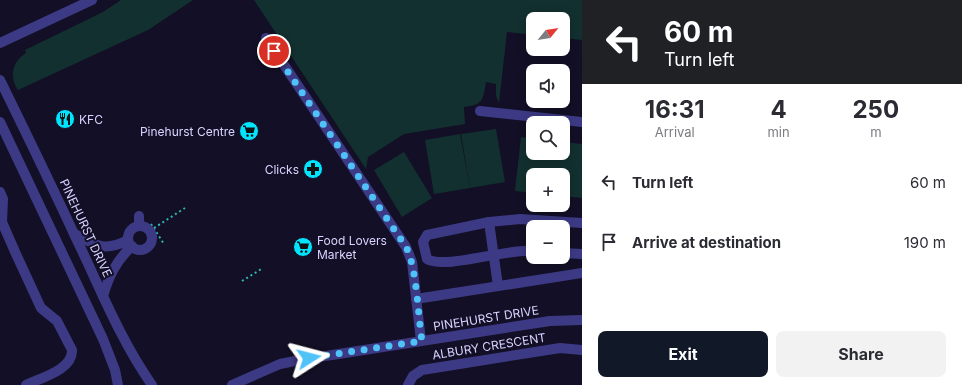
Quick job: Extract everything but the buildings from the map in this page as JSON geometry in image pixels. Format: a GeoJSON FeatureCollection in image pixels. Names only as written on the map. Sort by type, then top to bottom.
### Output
{"type":"FeatureCollection","features":[{"type":"Feature","properties":{"kind":"street"},"geometry":{"type":"LineString","coordinates":[[0,43],[92,0]]}},
{"type":"Feature","properties":{"kind":"street"},"geometry":{"type":"LineString","coordinates":[[266,38],[406,247],[412,262],[422,341]]}},
{"type":"Feature","properties":{"kind":"street","name":"PINEHURST DRIVE"},"geometry":{"type":"LineString","coordinates":[[0,80],[131,353],[152,385]]}},
{"type":"Feature","properties":{"kind":"street"},"geometry":{"type":"LineString","coordinates":[[480,111],[582,122]]}},
{"type":"Feature","properties":{"kind":"street"},"geometry":{"type":"LineString","coordinates":[[0,122],[103,339],[115,370],[118,385]]}},
{"type":"Feature","properties":{"kind":"street"},"geometry":{"type":"LineString","coordinates":[[0,192],[3,199],[2,222],[16,254],[41,308],[57,320],[72,350],[68,364],[26,385]]}},
{"type":"Feature","properties":{"kind":"street"},"geometry":{"type":"LineString","coordinates":[[526,252],[446,262],[434,262],[427,259],[423,242],[425,237],[430,234],[489,222],[520,219],[582,223]]}},
{"type":"Feature","properties":{"kind":"street"},"geometry":{"type":"LineString","coordinates":[[75,234],[92,244],[104,247],[130,243],[141,249],[156,246],[150,231],[139,221],[129,232],[130,243],[116,262],[108,277],[103,296]]}},
{"type":"Feature","properties":{"kind":"street"},"geometry":{"type":"LineString","coordinates":[[489,222],[498,286]]}},
{"type":"Feature","properties":{"kind":"street"},"geometry":{"type":"LineString","coordinates":[[570,254],[582,254]]}},
{"type":"Feature","properties":{"kind":"street"},"geometry":{"type":"LineString","coordinates":[[416,299],[582,273]]}},
{"type":"Feature","properties":{"kind":"street","name":"PINEHURST DRIVE"},"geometry":{"type":"LineString","coordinates":[[232,385],[280,364],[550,321],[582,320]]}},
{"type":"Feature","properties":{"kind":"street","name":"ALBURY CRESCENT"},"geometry":{"type":"LineString","coordinates":[[408,385],[415,374],[422,370],[560,348],[582,350]]}},
{"type":"Feature","properties":{"kind":"path"},"geometry":{"type":"LineString","coordinates":[[154,228],[185,208]]}},
{"type":"Feature","properties":{"kind":"path"},"geometry":{"type":"LineString","coordinates":[[150,223],[154,228],[156,246]]}},
{"type":"Feature","properties":{"kind":"path"},"geometry":{"type":"LineString","coordinates":[[242,281],[263,268]]}},
{"type":"Feature","properties":{"kind":"green space"},"geometry":{"type":"Polygon","coordinates":[[[121,0],[193,0],[148,30],[18,90],[13,80],[13,70],[21,57],[26,53],[25,50],[103,12],[121,0]]]}},
{"type":"Feature","properties":{"kind":"green space"},"geometry":{"type":"Polygon","coordinates":[[[254,0],[582,0],[582,40],[570,39],[570,12],[526,12],[526,34],[507,32],[499,103],[496,96],[496,84],[486,82],[483,97],[479,103],[464,107],[465,124],[404,134],[368,157],[366,169],[254,0]]]}},
{"type":"Feature","properties":{"kind":"green space"},"geometry":{"type":"Polygon","coordinates":[[[496,129],[505,182],[470,188],[461,134],[496,129]]]}},
{"type":"Feature","properties":{"kind":"green space"},"geometry":{"type":"Polygon","coordinates":[[[460,134],[470,188],[434,194],[425,140],[460,134]]]}},
{"type":"Feature","properties":{"kind":"green space"},"geometry":{"type":"Polygon","coordinates":[[[521,137],[526,138],[526,160],[570,160],[570,143],[582,144],[582,198],[570,197],[570,168],[526,168],[526,192],[515,191],[521,137]]]}},
{"type":"Feature","properties":{"kind":"green space"},"geometry":{"type":"Polygon","coordinates":[[[404,152],[432,198],[402,217],[374,170],[404,152]]]}},
{"type":"Feature","properties":{"kind":"place","name":"KFC"},"geometry":{"type":"Point","coordinates":[65,119]}},
{"type":"Feature","properties":{"kind":"place","name":"Pinehurst Centre"},"geometry":{"type":"Point","coordinates":[249,131]}},
{"type":"Feature","properties":{"kind":"place","name":"Clicks"},"geometry":{"type":"Point","coordinates":[313,169]}},
{"type":"Feature","properties":{"kind":"place","name":"Food Lovers Market"},"geometry":{"type":"Point","coordinates":[303,247]}},
{"type":"Feature","properties":{"kind":"route"},"geometry":{"type":"LineString","coordinates":[[274,51],[410,254],[422,341],[309,358]]}}]}
